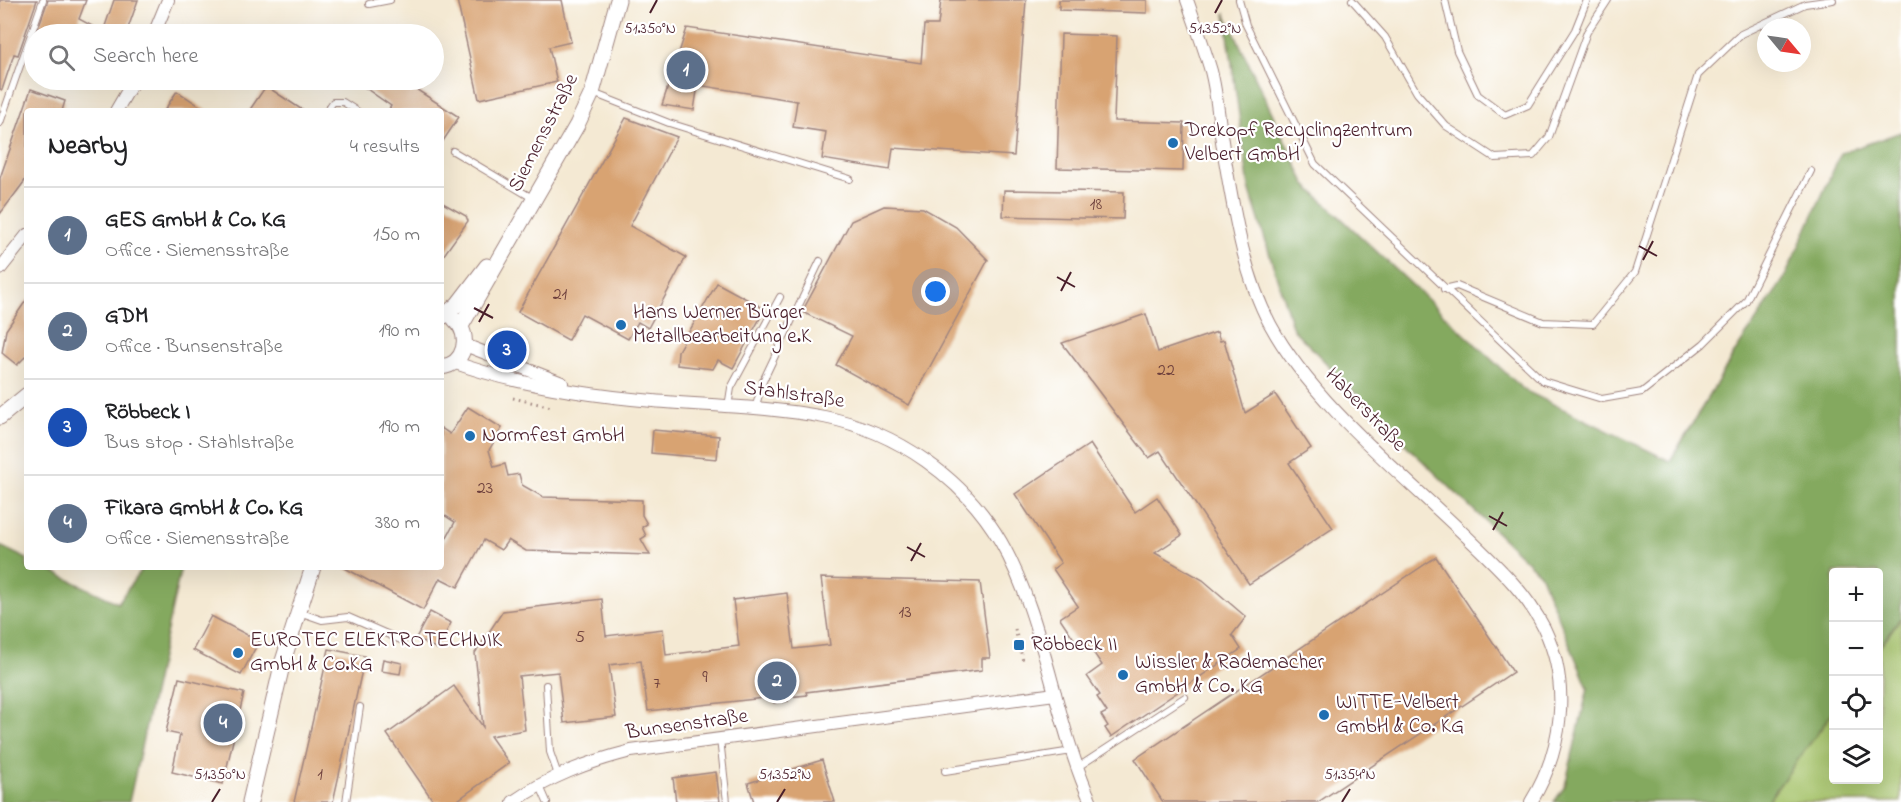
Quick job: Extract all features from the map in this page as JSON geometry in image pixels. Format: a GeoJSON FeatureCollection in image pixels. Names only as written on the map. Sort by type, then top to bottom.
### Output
{"type":"FeatureCollection","features":[{"type":"Feature","properties":{"kind":"street"},"geometry":{"type":"LineString","coordinates":[[158,24],[168,0]]}},
{"type":"Feature","properties":{"kind":"street","name":"Siemensstraße"},"geometry":{"type":"LineString","coordinates":[[461,326],[578,125],[592,93],[618,0]]}},
{"type":"Feature","properties":{"kind":"street","name":"Haberstraße"},"geometry":{"type":"LineString","coordinates":[[1187,0],[1211,71],[1245,258],[1271,325],[1320,394],[1516,587],[1544,629],[1558,671],[1562,691],[1561,711],[1551,759],[1542,784],[1531,802]]}},
{"type":"Feature","properties":{"kind":"street"},"geometry":{"type":"LineString","coordinates":[[118,108],[128,90]]}},
{"type":"Feature","properties":{"kind":"street","name":"Siemensstraße"},"geometry":{"type":"LineString","coordinates":[[444,314],[458,304],[525,216]]}},
{"type":"Feature","properties":{"kind":"street"},"geometry":{"type":"LineString","coordinates":[[0,269],[24,239]]}},
{"type":"Feature","properties":{"kind":"street"},"geometry":{"type":"LineString","coordinates":[[444,316],[461,326],[465,345],[461,355],[447,364]]}},
{"type":"Feature","properties":{"kind":"street","name":"Stahlstraße"},"geometry":{"type":"LineString","coordinates":[[465,345],[586,392]]}},
{"type":"Feature","properties":{"kind":"street","name":"Stahlstraße"},"geometry":{"type":"LineString","coordinates":[[447,364],[499,377],[586,392],[823,417],[856,425],[902,446],[960,489],[988,523],[1019,577],[1091,802]]}},
{"type":"Feature","properties":{"kind":"street"},"geometry":{"type":"LineString","coordinates":[[0,417],[24,397]]}},
{"type":"Feature","properties":{"kind":"street"},"geometry":{"type":"LineString","coordinates":[[250,802],[273,700],[297,612],[312,570]]}},
{"type":"Feature","properties":{"kind":"street","name":"Bunsenstraße"},"geometry":{"type":"LineString","coordinates":[[513,802],[558,775],[589,762],[631,751],[1055,694]]}},
{"type":"Feature","properties":{"kind":"lane"},"geometry":{"type":"LineString","coordinates":[[35,24],[43,0]]}},
{"type":"Feature","properties":{"kind":"lane"},"geometry":{"type":"LineString","coordinates":[[369,4],[390,0]]}},
{"type":"Feature","properties":{"kind":"lane"},"geometry":{"type":"LineString","coordinates":[[1239,0],[1246,25],[1315,164],[1543,381],[1602,399],[1642,392],[1703,344],[1746,301],[1811,171]]}},
{"type":"Feature","properties":{"kind":"lane"},"geometry":{"type":"LineString","coordinates":[[1352,0],[1385,37],[1417,93],[1446,126],[1495,158],[1533,156],[1549,138],[1587,32],[1608,0]]}},
{"type":"Feature","properties":{"kind":"lane"},"geometry":{"type":"LineString","coordinates":[[1445,0],[1457,51],[1478,95],[1505,115],[1528,105],[1575,30],[1587,0]]}},
{"type":"Feature","properties":{"kind":"lane"},"geometry":{"type":"LineString","coordinates":[[1444,289],[1457,286],[1543,322],[1593,324],[1635,272],[1698,75],[1741,34],[1805,4],[1833,0]]}},
{"type":"Feature","properties":{"kind":"lane"},"geometry":{"type":"LineString","coordinates":[[1575,30],[1587,32]]}},
{"type":"Feature","properties":{"kind":"lane"},"geometry":{"type":"LineString","coordinates":[[0,123],[24,54]]}},
{"type":"Feature","properties":{"kind":"lane"},"geometry":{"type":"LineString","coordinates":[[592,93],[669,123],[850,179]]}},
{"type":"Feature","properties":{"kind":"lane"},"geometry":{"type":"LineString","coordinates":[[329,108],[333,102],[343,102],[352,108]]}},
{"type":"Feature","properties":{"kind":"lane"},"geometry":{"type":"LineString","coordinates":[[453,151],[535,199]]}},
{"type":"Feature","properties":{"kind":"lane"},"geometry":{"type":"LineString","coordinates":[[755,409],[763,381],[820,261]]}},
{"type":"Feature","properties":{"kind":"lane"},"geometry":{"type":"LineString","coordinates":[[728,407],[731,388],[780,297]]}},
{"type":"Feature","properties":{"kind":"lane"},"geometry":{"type":"LineString","coordinates":[[297,612],[322,620],[348,617],[403,641]]}},
{"type":"Feature","properties":{"kind":"lane"},"geometry":{"type":"LineString","coordinates":[[546,686],[549,752],[558,775]]}},
{"type":"Feature","properties":{"kind":"lane"},"geometry":{"type":"LineString","coordinates":[[1078,767],[1185,697]]}},
{"type":"Feature","properties":{"kind":"lane"},"geometry":{"type":"LineString","coordinates":[[346,802],[360,707]]}},
{"type":"Feature","properties":{"kind":"lane"},"geometry":{"type":"LineString","coordinates":[[720,739],[726,802]]}},
{"type":"Feature","properties":{"kind":"lane"},"geometry":{"type":"LineString","coordinates":[[945,771],[1073,751]]}},
{"type":"Feature","properties":{"kind":"lane"},"geometry":{"type":"LineString","coordinates":[[540,785],[547,802]]}},
{"type":"Feature","properties":{"kind":"path"},"geometry":{"type":"LineString","coordinates":[[513,398],[552,407]]}},
{"type":"Feature","properties":{"kind":"path"},"geometry":{"type":"LineString","coordinates":[[1015,629],[1023,661]]}},
{"type":"Feature","properties":{"kind":"green space"},"geometry":{"type":"Polygon","coordinates":[[[1225,13],[1306,185],[1524,390],[1670,461],[1737,349],[1784,279],[1841,153],[1901,132],[1901,617],[1883,642],[1883,568],[1829,568],[1829,717],[1767,802],[1554,802],[1565,786],[1588,688],[1540,574],[1408,447],[1293,329],[1249,188],[1225,13]]]}},
{"type":"Feature","properties":{"kind":"green space"},"geometry":{"type":"Polygon","coordinates":[[[0,546],[24,558],[24,570],[49,570],[118,603],[141,570],[180,570],[129,802],[0,802],[0,546]]]}},
{"type":"Feature","properties":{"kind":"green space"},"geometry":{"type":"Polygon","coordinates":[[[1901,617],[1901,802],[1767,802],[1829,717],[1829,784],[1883,784],[1883,642],[1901,617]]]}},
{"type":"Feature","properties":{"kind":"building"},"geometry":{"type":"Polygon","coordinates":[[[0,0],[37,0],[29,24],[24,24],[24,38],[18,55],[14,54],[2,90],[0,89],[0,0]]]}},
{"type":"Feature","properties":{"kind":"building"},"geometry":{"type":"Polygon","coordinates":[[[48,0],[86,0],[79,19],[88,24],[40,24],[48,0]]]}},
{"type":"Feature","properties":{"kind":"building"},"geometry":{"type":"Polygon","coordinates":[[[114,0],[138,0],[130,24],[106,24],[114,0]]]}},
{"type":"Feature","properties":{"kind":"building"},"geometry":{"type":"Polygon","coordinates":[[[457,0],[562,0],[571,42],[549,47],[557,82],[479,99],[457,0]]]}},
{"type":"Feature","properties":{"kind":"building"},"geometry":{"type":"Polygon","coordinates":[[[941,0],[1026,0],[1014,156],[893,148],[890,170],[822,159],[826,132],[793,127],[797,101],[698,85],[694,110],[662,105],[687,28],[921,63],[924,25],[938,25],[941,0]]]}},
{"type":"Feature","properties":{"kind":"building"},"geometry":{"type":"Polygon","coordinates":[[[1059,0],[1147,0],[1147,13],[1059,10],[1059,0]]]}},
{"type":"Feature","properties":{"kind":"building"},"geometry":{"type":"Polygon","coordinates":[[[1061,34],[1117,36],[1114,121],[1184,123],[1183,171],[1057,168],[1061,34]]]}},
{"type":"Feature","properties":{"kind":"building"},"geometry":{"type":"Polygon","coordinates":[[[31,90],[65,101],[63,108],[24,108],[31,90]]]}},
{"type":"Feature","properties":{"kind":"building"},"geometry":{"type":"Polygon","coordinates":[[[263,90],[272,90],[299,108],[251,108],[263,90]]]}},
{"type":"Feature","properties":{"kind":"building"},"geometry":{"type":"Polygon","coordinates":[[[368,90],[417,90],[459,117],[444,140],[444,108],[390,108],[391,106],[368,90]]]}},
{"type":"Feature","properties":{"kind":"building"},"geometry":{"type":"Polygon","coordinates":[[[177,91],[202,108],[166,108],[177,91]]]}},
{"type":"Feature","properties":{"kind":"building"},"geometry":{"type":"Polygon","coordinates":[[[24,109],[24,182],[0,214],[0,178],[24,109]]]}},
{"type":"Feature","properties":{"kind":"building"},"geometry":{"type":"Polygon","coordinates":[[[626,118],[677,137],[630,226],[686,257],[648,328],[638,322],[628,339],[582,314],[568,340],[518,312],[626,118]]]}},
{"type":"Feature","properties":{"kind":"building"},"geometry":{"type":"Polygon","coordinates":[[[1004,190],[1124,192],[1123,219],[1003,216],[1004,190]]]}},
{"type":"Feature","properties":{"kind":"building"},"geometry":{"type":"Polygon","coordinates":[[[444,204],[466,216],[468,221],[444,255],[444,204]]]}},
{"type":"Feature","properties":{"kind":"building"},"geometry":{"type":"Polygon","coordinates":[[[884,206],[923,208],[956,227],[988,260],[909,405],[836,365],[852,336],[802,312],[851,221],[884,206]]]}},
{"type":"Feature","properties":{"kind":"building"},"geometry":{"type":"Polygon","coordinates":[[[717,283],[765,309],[733,368],[718,360],[713,369],[677,365],[678,351],[717,283]]]}},
{"type":"Feature","properties":{"kind":"building"},"geometry":{"type":"Polygon","coordinates":[[[24,303],[24,358],[17,365],[2,353],[6,330],[24,303]]]}},
{"type":"Feature","properties":{"kind":"building"},"geometry":{"type":"Polygon","coordinates":[[[1146,314],[1158,352],[1217,332],[1220,341],[1224,340],[1245,413],[1275,394],[1311,448],[1289,463],[1333,528],[1249,584],[1160,451],[1149,458],[1062,343],[1146,314]]]}},
{"type":"Feature","properties":{"kind":"building"},"geometry":{"type":"Polygon","coordinates":[[[468,407],[502,428],[489,450],[494,467],[505,464],[508,476],[519,474],[522,485],[543,497],[642,500],[642,515],[647,524],[642,527],[646,536],[641,539],[650,555],[526,551],[508,540],[501,550],[484,540],[458,587],[440,578],[423,610],[349,570],[444,570],[444,542],[455,522],[444,515],[444,430],[450,434],[468,407]]]}},
{"type":"Feature","properties":{"kind":"building"},"geometry":{"type":"Polygon","coordinates":[[[653,430],[719,436],[717,459],[651,453],[653,430]]]}},
{"type":"Feature","properties":{"kind":"building"},"geometry":{"type":"Polygon","coordinates":[[[1090,444],[1135,512],[1157,497],[1182,535],[1155,553],[1203,580],[1246,617],[1232,635],[1241,649],[1111,737],[1105,728],[1108,726],[1101,715],[1107,712],[1097,697],[1100,695],[1087,676],[1102,665],[1089,646],[1082,651],[1060,618],[1078,606],[1053,569],[1061,563],[1015,494],[1090,444]]]}},
{"type":"Feature","properties":{"kind":"building","name":"WITTE-Velbert GmbH & Co. KG"},"geometry":{"type":"Polygon","coordinates":[[[1436,557],[1513,672],[1318,802],[1163,802],[1135,759],[1436,557]]]}},
{"type":"Feature","properties":{"kind":"building"},"geometry":{"type":"Polygon","coordinates":[[[821,578],[980,582],[990,658],[982,658],[982,670],[806,692],[807,695],[788,697],[788,701],[774,703],[773,697],[648,711],[641,661],[609,665],[616,717],[564,723],[558,672],[519,676],[525,730],[490,736],[509,763],[455,802],[434,802],[387,734],[454,686],[483,727],[475,653],[503,611],[602,599],[606,636],[663,629],[666,655],[739,646],[733,600],[787,593],[794,649],[830,645],[821,578]]]}},
{"type":"Feature","properties":{"kind":"building"},"geometry":{"type":"Polygon","coordinates":[[[430,612],[451,623],[437,649],[416,638],[430,612]]]}},
{"type":"Feature","properties":{"kind":"building"},"geometry":{"type":"Polygon","coordinates":[[[211,616],[259,641],[241,675],[193,650],[211,616]]]}},
{"type":"Feature","properties":{"kind":"building"},"geometry":{"type":"Polygon","coordinates":[[[329,649],[365,656],[333,802],[294,802],[329,649]]]}},
{"type":"Feature","properties":{"kind":"building"},"geometry":{"type":"Polygon","coordinates":[[[383,659],[402,663],[400,674],[381,671],[383,659]]]}},
{"type":"Feature","properties":{"kind":"building"},"geometry":{"type":"Polygon","coordinates":[[[179,678],[244,693],[223,784],[172,772],[180,735],[166,732],[179,678]]]}},
{"type":"Feature","properties":{"kind":"building"},"geometry":{"type":"Polygon","coordinates":[[[822,760],[835,802],[754,802],[748,783],[822,760]]]}},
{"type":"Feature","properties":{"kind":"building"},"geometry":{"type":"Polygon","coordinates":[[[716,772],[720,802],[676,802],[673,778],[716,772]]]}},
{"type":"Feature","properties":{"kind":"place","name":"GES GmbH & Co. KG"},"geometry":{"type":"Point","coordinates":[686,70]}},
{"type":"Feature","properties":{"kind":"place","name":"Drekopf Recyclingzentrum Velbert GmbH"},"geometry":{"type":"Point","coordinates":[1173,143]}},
{"type":"Feature","properties":{"kind":"place","name":"Hans Werner Bürger Metallbearbeitung e.K"},"geometry":{"type":"Point","coordinates":[621,325]}},
{"type":"Feature","properties":{"kind":"place","name":"Röbbeck I"},"geometry":{"type":"Point","coordinates":[507,350]}},
{"type":"Feature","properties":{"kind":"place","name":"Normfest GmbH"},"geometry":{"type":"Point","coordinates":[470,436]}},
{"type":"Feature","properties":{"kind":"place","name":"Röbbeck II"},"geometry":{"type":"Point","coordinates":[1019,645]}},
{"type":"Feature","properties":{"kind":"place","name":"EUROTEC ELEKTROTECHNIK GmbH & Co.KG"},"geometry":{"type":"Point","coordinates":[238,653]}},
{"type":"Feature","properties":{"kind":"place","name":"Wissler & Rademacher GmbH & Co. KG"},"geometry":{"type":"Point","coordinates":[1123,675]}},
{"type":"Feature","properties":{"kind":"place","name":"GDM"},"geometry":{"type":"Point","coordinates":[777,681]}},
{"type":"Feature","properties":{"kind":"place","name":"WITTE-Velbert GmbH & Co. KG"},"geometry":{"type":"Point","coordinates":[1324,715]}},
{"type":"Feature","properties":{"kind":"place","name":"Fikara GmbH & Co. KG"},"geometry":{"type":"Point","coordinates":[223,723]}}]}
